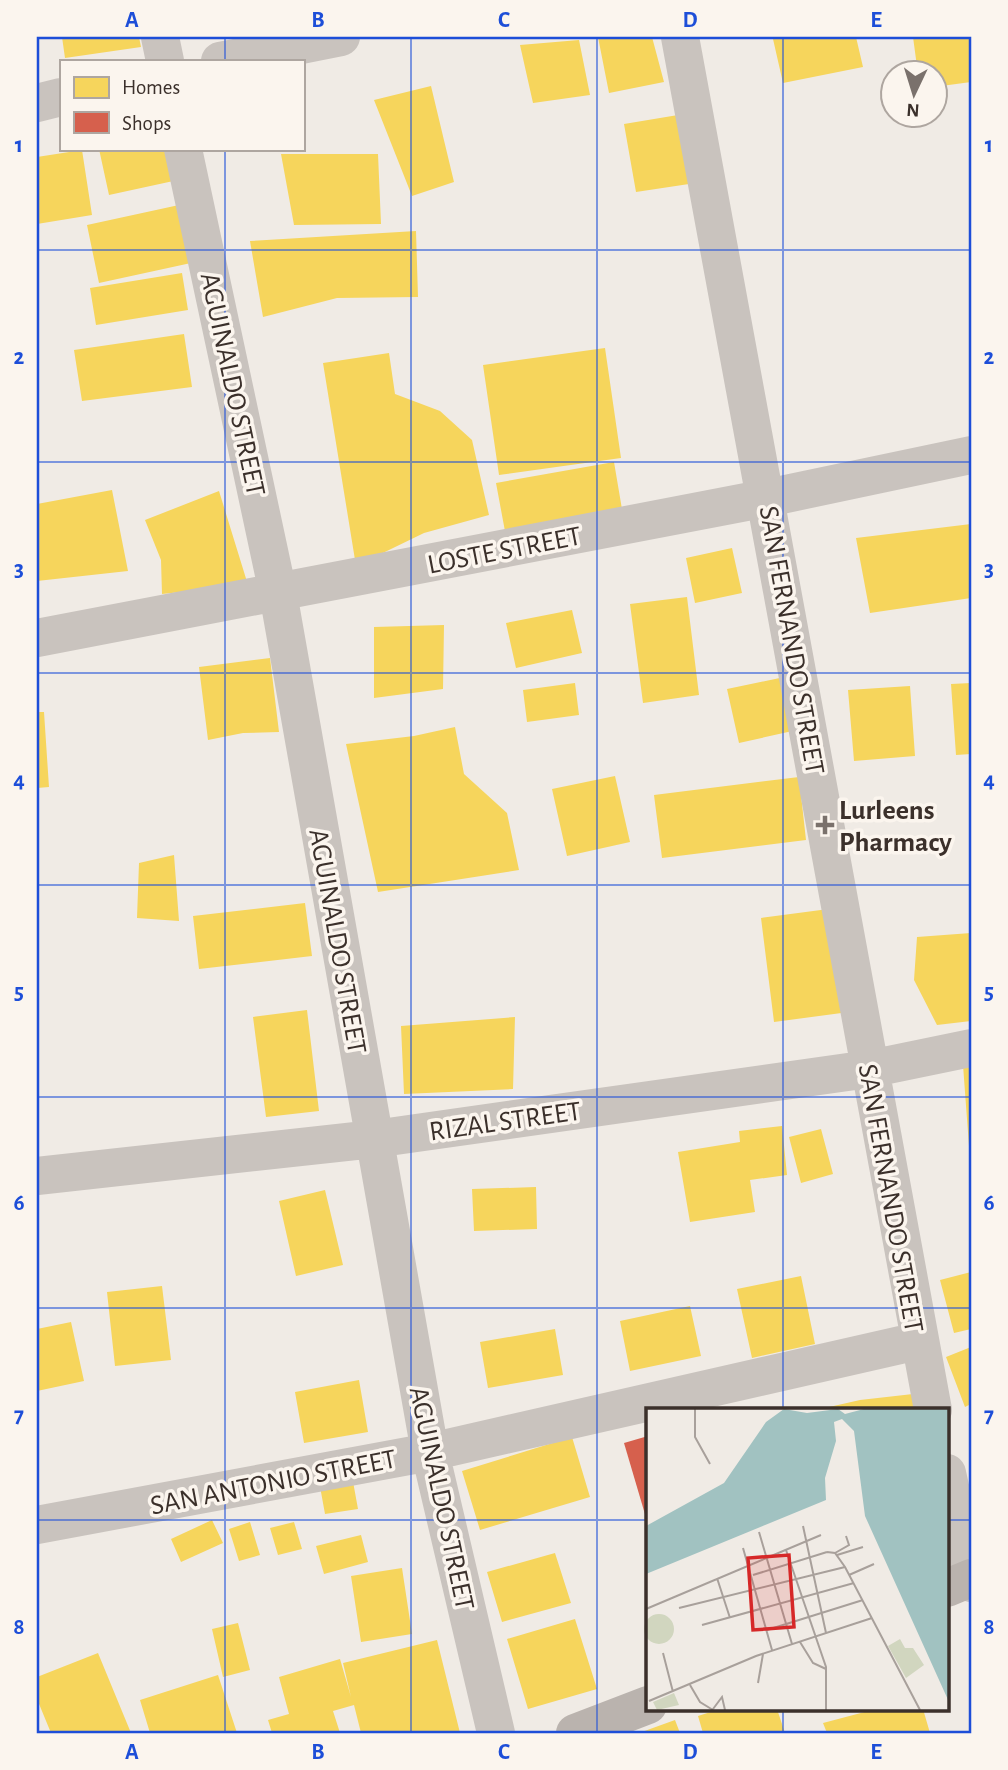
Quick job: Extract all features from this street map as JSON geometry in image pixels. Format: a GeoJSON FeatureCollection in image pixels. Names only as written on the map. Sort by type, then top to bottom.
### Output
{"type":"FeatureCollection","features":[{"type":"Feature","properties":{"kind":"street"},"geometry":{"type":"LineString","coordinates":[[160,37],[165,60]]}},
{"type":"Feature","properties":{"kind":"street"},"geometry":{"type":"LineString","coordinates":[[225,60],[341,37]]}},
{"type":"Feature","properties":{"kind":"street","name":"SAN FERNANDO STREET"},"geometry":{"type":"LineString","coordinates":[[680,37],[767,498],[918,1341],[933,1408]]}},
{"type":"Feature","properties":{"kind":"street"},"geometry":{"type":"LineString","coordinates":[[37,103],[60,97]]}},
{"type":"Feature","properties":{"kind":"street","name":"AGUINALDO STREET"},"geometry":{"type":"LineString","coordinates":[[183,150],[278,593],[430,1452],[496,1733]]}},
{"type":"Feature","properties":{"kind":"street","name":"LOSTE STREET"},"geometry":{"type":"LineString","coordinates":[[37,638],[767,498],[971,456]]}},
{"type":"Feature","properties":{"kind":"street","name":"RIZAL STREET"},"geometry":{"type":"LineString","coordinates":[[37,1176],[374,1139],[869,1069],[971,1048]]}},
{"type":"Feature","properties":{"kind":"street","name":"SAN ANTONIO STREET"},"geometry":{"type":"LineString","coordinates":[[37,1525],[430,1452],[918,1341]]}},
{"type":"Feature","properties":{"kind":"street"},"geometry":{"type":"LineString","coordinates":[[948,1480],[965,1582]]}},
{"type":"Feature","properties":{"kind":"street"},"geometry":{"type":"LineString","coordinates":[[575,1733],[646,1706]]}},
{"type":"Feature","properties":{"kind":"building: Homes"},"geometry":{"type":"Polygon","coordinates":[[[62,37],[139,37],[141,47],[65,58],[62,37]]]}},
{"type":"Feature","properties":{"kind":"building: Homes"},"geometry":{"type":"Polygon","coordinates":[[[598,37],[652,37],[664,82],[609,93],[598,37]]]}},
{"type":"Feature","properties":{"kind":"building: Homes"},"geometry":{"type":"Polygon","coordinates":[[[856,37],[863,67],[783,83],[773,39],[856,37]]]}},
{"type":"Feature","properties":{"kind":"building: Homes"},"geometry":{"type":"Polygon","coordinates":[[[913,37],[971,37],[971,82],[948,85],[948,60],[916,60],[913,37]]]}},
{"type":"Feature","properties":{"kind":"building: Homes"},"geometry":{"type":"Polygon","coordinates":[[[579,40],[590,95],[533,103],[520,45],[579,40]]]}},
{"type":"Feature","properties":{"kind":"building: Homes"},"geometry":{"type":"Polygon","coordinates":[[[431,86],[454,182],[412,196],[374,100],[431,86]]]}},
{"type":"Feature","properties":{"kind":"building: Homes"},"geometry":{"type":"Polygon","coordinates":[[[678,115],[689,184],[636,192],[624,124],[678,115]]]}},
{"type":"Feature","properties":{"kind":"building: Homes"},"geometry":{"type":"Polygon","coordinates":[[[82,150],[92,215],[37,224],[37,157],[82,150]]]}},
{"type":"Feature","properties":{"kind":"building: Homes"},"geometry":{"type":"Polygon","coordinates":[[[99,150],[171,150],[178,180],[109,195],[99,150]]]}},
{"type":"Feature","properties":{"kind":"building: Homes"},"geometry":{"type":"Polygon","coordinates":[[[281,154],[378,154],[381,224],[294,225],[281,154]]]}},
{"type":"Feature","properties":{"kind":"building: Homes"},"geometry":{"type":"Polygon","coordinates":[[[179,205],[191,263],[99,283],[87,225],[179,205]]]}},
{"type":"Feature","properties":{"kind":"building: Homes"},"geometry":{"type":"Polygon","coordinates":[[[416,231],[418,297],[337,298],[263,317],[250,241],[416,231]]]}},
{"type":"Feature","properties":{"kind":"building: Homes"},"geometry":{"type":"Polygon","coordinates":[[[182,273],[188,310],[96,325],[90,288],[182,273]]]}},
{"type":"Feature","properties":{"kind":"building: Homes"},"geometry":{"type":"Polygon","coordinates":[[[184,334],[192,387],[82,401],[74,350],[184,334]]]}},
{"type":"Feature","properties":{"kind":"building: Homes"},"geometry":{"type":"Polygon","coordinates":[[[605,348],[621,458],[499,475],[483,365],[605,348]]]}},
{"type":"Feature","properties":{"kind":"building: Homes"},"geometry":{"type":"Polygon","coordinates":[[[389,353],[395,394],[440,411],[472,440],[489,515],[424,533],[356,566],[323,363],[389,353]]]}},
{"type":"Feature","properties":{"kind":"building: Homes"},"geometry":{"type":"Polygon","coordinates":[[[614,462],[624,521],[507,542],[496,483],[614,462]]]}},
{"type":"Feature","properties":{"kind":"building: Homes"},"geometry":{"type":"Polygon","coordinates":[[[112,490],[128,571],[37,581],[37,504],[112,490]]]}},
{"type":"Feature","properties":{"kind":"building: Homes"},"geometry":{"type":"Polygon","coordinates":[[[219,491],[248,585],[162,594],[161,560],[145,520],[219,491]]]}},
{"type":"Feature","properties":{"kind":"building: Homes"},"geometry":{"type":"Polygon","coordinates":[[[971,524],[971,598],[870,613],[856,538],[971,524]]]}},
{"type":"Feature","properties":{"kind":"building: Homes"},"geometry":{"type":"Polygon","coordinates":[[[732,548],[742,593],[695,603],[686,558],[732,548]]]}},
{"type":"Feature","properties":{"kind":"building: Homes"},"geometry":{"type":"Polygon","coordinates":[[[687,597],[699,695],[643,703],[630,604],[687,597]]]}},
{"type":"Feature","properties":{"kind":"building: Homes"},"geometry":{"type":"Polygon","coordinates":[[[572,610],[582,653],[516,668],[506,623],[572,610]]]}},
{"type":"Feature","properties":{"kind":"building: Homes"},"geometry":{"type":"Polygon","coordinates":[[[444,625],[443,689],[374,698],[374,627],[444,625]]]}},
{"type":"Feature","properties":{"kind":"building: Homes"},"geometry":{"type":"Polygon","coordinates":[[[270,658],[279,732],[243,733],[208,740],[199,667],[270,658]]]}},
{"type":"Feature","properties":{"kind":"building: Homes"},"geometry":{"type":"Polygon","coordinates":[[[794,675],[806,728],[739,743],[727,689],[794,675]]]}},
{"type":"Feature","properties":{"kind":"building: Homes"},"geometry":{"type":"Polygon","coordinates":[[[575,683],[579,715],[527,722],[523,690],[575,683]]]}},
{"type":"Feature","properties":{"kind":"building: Homes"},"geometry":{"type":"Polygon","coordinates":[[[971,683],[971,754],[956,755],[951,684],[971,683]]]}},
{"type":"Feature","properties":{"kind":"building: Homes"},"geometry":{"type":"Polygon","coordinates":[[[910,686],[915,756],[854,761],[848,690],[910,686]]]}},
{"type":"Feature","properties":{"kind":"building: Homes"},"geometry":{"type":"Polygon","coordinates":[[[37,712],[44,712],[49,787],[37,788],[37,712]]]}},
{"type":"Feature","properties":{"kind":"building: Homes"},"geometry":{"type":"Polygon","coordinates":[[[455,727],[464,774],[507,813],[519,870],[378,892],[346,744],[414,736],[455,727]]]}},
{"type":"Feature","properties":{"kind":"building: Homes"},"geometry":{"type":"Polygon","coordinates":[[[615,776],[630,842],[567,856],[552,789],[615,776]]]}},
{"type":"Feature","properties":{"kind":"building: Homes"},"geometry":{"type":"Polygon","coordinates":[[[799,777],[806,840],[662,858],[654,795],[799,777]]]}},
{"type":"Feature","properties":{"kind":"building: Homes"},"geometry":{"type":"Polygon","coordinates":[[[174,855],[179,921],[137,918],[139,863],[174,855]]]}},
{"type":"Feature","properties":{"kind":"building: Homes"},"geometry":{"type":"Polygon","coordinates":[[[305,903],[312,956],[199,969],[193,916],[305,903]]]}},
{"type":"Feature","properties":{"kind":"building: Homes"},"geometry":{"type":"Polygon","coordinates":[[[836,908],[849,1012],[774,1022],[761,918],[836,908]]]}},
{"type":"Feature","properties":{"kind":"building: Homes"},"geometry":{"type":"Polygon","coordinates":[[[971,933],[971,1021],[937,1025],[914,980],[917,937],[971,933]]]}},
{"type":"Feature","properties":{"kind":"building: Homes"},"geometry":{"type":"Polygon","coordinates":[[[307,1010],[319,1111],[266,1117],[253,1017],[307,1010]]]}},
{"type":"Feature","properties":{"kind":"building: Homes"},"geometry":{"type":"Polygon","coordinates":[[[515,1017],[513,1089],[404,1094],[401,1026],[515,1017]]]}},
{"type":"Feature","properties":{"kind":"building: Homes"},"geometry":{"type":"Polygon","coordinates":[[[971,1064],[971,1146],[969,1146],[963,1065],[971,1064]]]}},
{"type":"Feature","properties":{"kind":"building: Homes"},"geometry":{"type":"Polygon","coordinates":[[[782,1126],[787,1175],[750,1180],[755,1212],[690,1222],[678,1152],[740,1142],[739,1131],[782,1126]]]}},
{"type":"Feature","properties":{"kind":"building: Homes"},"geometry":{"type":"Polygon","coordinates":[[[821,1129],[833,1174],[801,1183],[789,1137],[821,1129]]]}},
{"type":"Feature","properties":{"kind":"building: Homes"},"geometry":{"type":"Polygon","coordinates":[[[536,1187],[537,1229],[474,1231],[472,1189],[536,1187]]]}},
{"type":"Feature","properties":{"kind":"building: Homes"},"geometry":{"type":"Polygon","coordinates":[[[325,1190],[343,1265],[296,1276],[279,1201],[325,1190]]]}},
{"type":"Feature","properties":{"kind":"building: Homes"},"geometry":{"type":"Polygon","coordinates":[[[971,1272],[971,1329],[954,1333],[940,1280],[971,1272]]]}},
{"type":"Feature","properties":{"kind":"building: Homes"},"geometry":{"type":"Polygon","coordinates":[[[801,1276],[815,1344],[752,1358],[737,1289],[801,1276]]]}},
{"type":"Feature","properties":{"kind":"building: Homes"},"geometry":{"type":"Polygon","coordinates":[[[162,1286],[171,1360],[115,1366],[107,1292],[162,1286]]]}},
{"type":"Feature","properties":{"kind":"building: Homes"},"geometry":{"type":"Polygon","coordinates":[[[690,1306],[701,1356],[630,1371],[620,1321],[690,1306]]]}},
{"type":"Feature","properties":{"kind":"building: Homes"},"geometry":{"type":"Polygon","coordinates":[[[71,1322],[84,1381],[37,1391],[37,1329],[71,1322]]]}},
{"type":"Feature","properties":{"kind":"building: Homes"},"geometry":{"type":"Polygon","coordinates":[[[555,1329],[563,1375],[488,1388],[480,1342],[555,1329]]]}},
{"type":"Feature","properties":{"kind":"building: Homes"},"geometry":{"type":"Polygon","coordinates":[[[971,1347],[971,1404],[965,1407],[946,1357],[971,1347]]]}},
{"type":"Feature","properties":{"kind":"building: Homes"},"geometry":{"type":"Polygon","coordinates":[[[359,1380],[368,1432],[304,1443],[295,1392],[359,1380]]]}},
{"type":"Feature","properties":{"kind":"building: Homes"},"geometry":{"type":"Polygon","coordinates":[[[913,1394],[916,1408],[825,1408],[860,1400],[913,1394]]]}},
{"type":"Feature","properties":{"kind":"building: Homes"},"geometry":{"type":"Polygon","coordinates":[[[572,1437],[590,1497],[480,1530],[462,1471],[572,1437]]]}},
{"type":"Feature","properties":{"kind":"building: Homes"},"geometry":{"type":"Polygon","coordinates":[[[352,1476],[358,1509],[325,1514],[319,1481],[352,1476]]]}},
{"type":"Feature","properties":{"kind":"building: Homes"},"geometry":{"type":"Polygon","coordinates":[[[212,1520],[223,1543],[181,1562],[171,1539],[212,1520]]]}},
{"type":"Feature","properties":{"kind":"building: Homes"},"geometry":{"type":"Polygon","coordinates":[[[250,1522],[260,1555],[239,1561],[229,1529],[250,1522]]]}},
{"type":"Feature","properties":{"kind":"building: Homes"},"geometry":{"type":"Polygon","coordinates":[[[294,1522],[302,1549],[278,1555],[270,1528],[294,1522]]]}},
{"type":"Feature","properties":{"kind":"building: Homes"},"geometry":{"type":"Polygon","coordinates":[[[361,1535],[368,1562],[324,1574],[316,1546],[361,1535]]]}},
{"type":"Feature","properties":{"kind":"building: Homes"},"geometry":{"type":"Polygon","coordinates":[[[555,1553],[571,1603],[502,1622],[487,1572],[555,1553]]]}},
{"type":"Feature","properties":{"kind":"building: Homes"},"geometry":{"type":"Polygon","coordinates":[[[402,1568],[412,1634],[361,1642],[351,1576],[402,1568]]]}},
{"type":"Feature","properties":{"kind":"building: Homes"},"geometry":{"type":"Polygon","coordinates":[[[575,1619],[597,1689],[528,1709],[507,1639],[575,1619]]]}},
{"type":"Feature","properties":{"kind":"building: Homes"},"geometry":{"type":"Polygon","coordinates":[[[238,1623],[250,1670],[223,1677],[212,1629],[238,1623]]]}},
{"type":"Feature","properties":{"kind":"building: Homes"},"geometry":{"type":"Polygon","coordinates":[[[437,1640],[460,1733],[361,1733],[354,1705],[333,1711],[340,1733],[272,1733],[268,1720],[289,1714],[279,1677],[340,1659],[351,1697],[343,1663],[437,1640]]]}},
{"type":"Feature","properties":{"kind":"building: Homes"},"geometry":{"type":"Polygon","coordinates":[[[98,1653],[131,1733],[51,1733],[37,1699],[37,1677],[98,1653]]]}},
{"type":"Feature","properties":{"kind":"building: Homes"},"geometry":{"type":"Polygon","coordinates":[[[218,1675],[237,1733],[150,1733],[140,1700],[218,1675]]]}},
{"type":"Feature","properties":{"kind":"building: Homes"},"geometry":{"type":"Polygon","coordinates":[[[717,1710],[777,1710],[785,1733],[703,1733],[698,1716],[717,1710]]]}},
{"type":"Feature","properties":{"kind":"building: Homes"},"geometry":{"type":"Polygon","coordinates":[[[872,1710],[923,1710],[930,1733],[827,1733],[823,1723],[872,1710]]]}},
{"type":"Feature","properties":{"kind":"building: Homes"},"geometry":{"type":"Polygon","coordinates":[[[675,1720],[680,1733],[639,1733],[675,1720]]]}},
{"type":"Feature","properties":{"kind":"building: Shops"},"geometry":{"type":"Polygon","coordinates":[[[646,1437],[646,1518],[624,1443],[646,1437]]]}},
{"type":"Feature","properties":{"kind":"place","name":"Lurleens Pharmacy"},"geometry":{"type":"Point","coordinates":[825,825]}}]}
